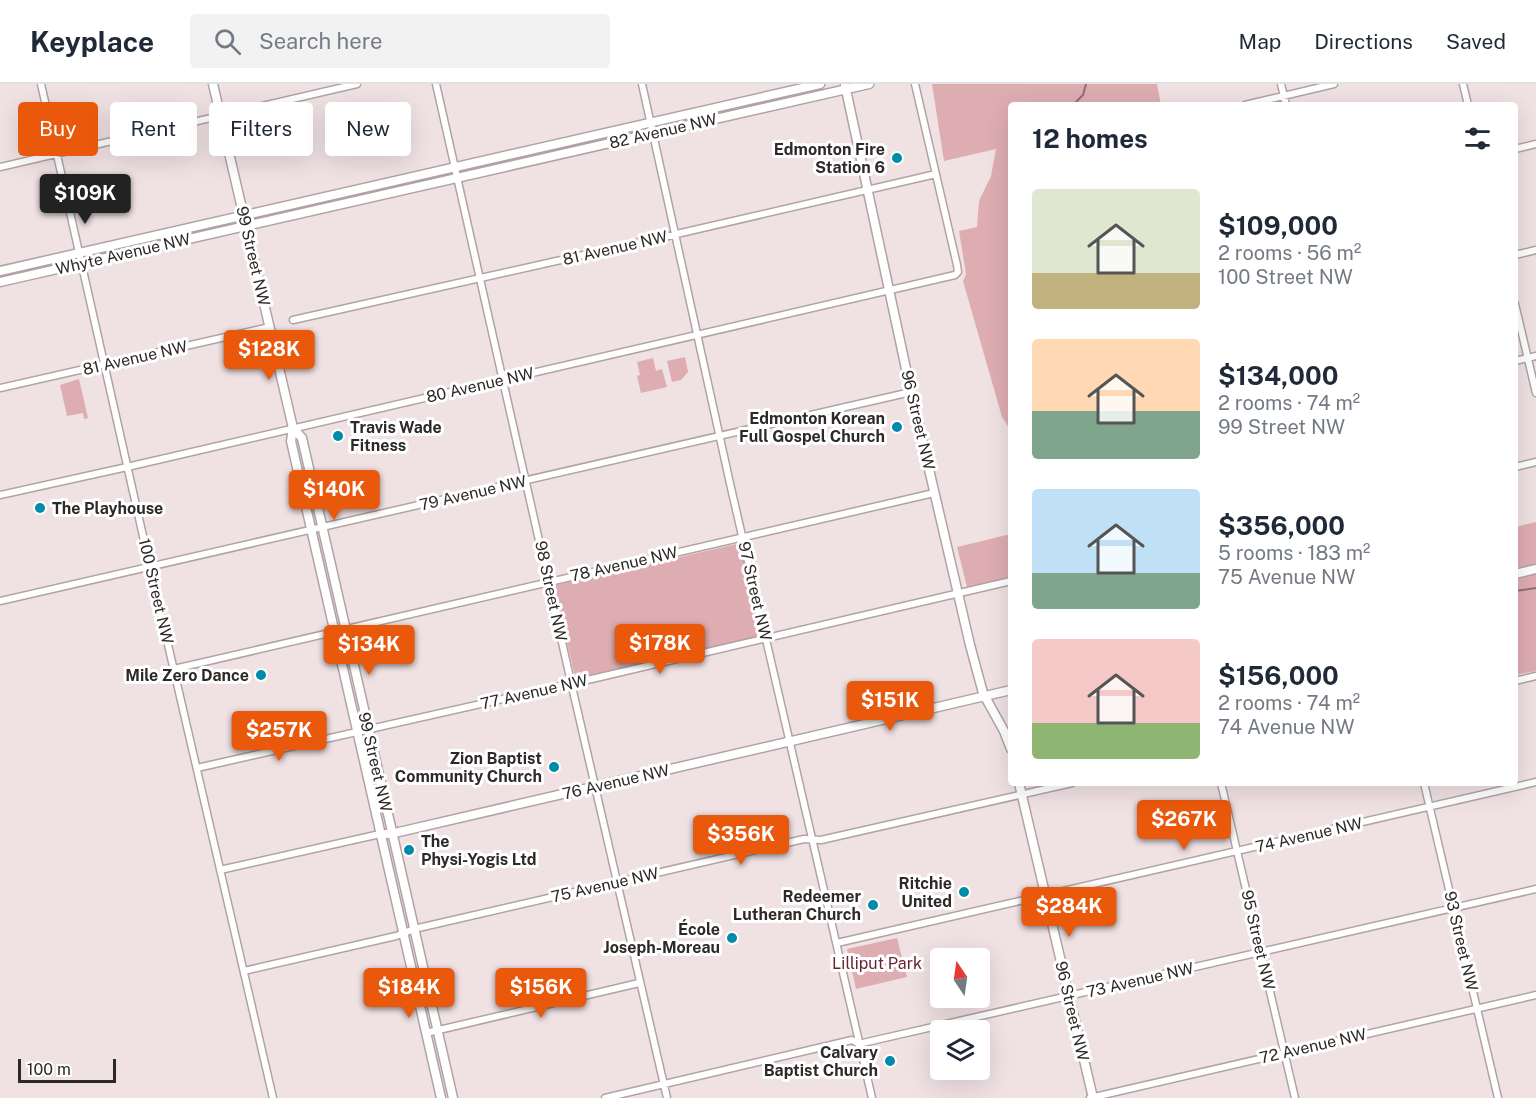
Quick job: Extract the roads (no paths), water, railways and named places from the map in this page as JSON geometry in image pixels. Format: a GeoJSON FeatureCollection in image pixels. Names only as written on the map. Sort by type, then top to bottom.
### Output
{"type":"FeatureCollection","features":[{"type":"Feature","properties":{"kind":"main road","name":"99 Street NW"},"geometry":{"type":"LineString","coordinates":[[213,84],[217,102]]}},
{"type":"Feature","properties":{"kind":"main road","name":"82 Avenue NW"},"geometry":{"type":"LineString","coordinates":[[244,216],[820,84]]}},
{"type":"Feature","properties":{"kind":"main road","name":"82 Avenue NW"},"geometry":{"type":"LineString","coordinates":[[246,226],[845,87],[869,84]]}},
{"type":"Feature","properties":{"kind":"main road","name":"96 Street NW"},"geometry":{"type":"LineString","coordinates":[[845,87],[911,392],[958,593],[984,697],[1008,741]]}},
{"type":"Feature","properties":{"kind":"main road","name":"99 Street NW"},"geometry":{"type":"LineString","coordinates":[[230,156],[293,428],[291,441],[441,1098]]}},
{"type":"Feature","properties":{"kind":"main road","name":"Whyte Avenue NW"},"geometry":{"type":"LineString","coordinates":[[0,271],[244,216]]}},
{"type":"Feature","properties":{"kind":"main road","name":"Whyte Avenue NW"},"geometry":{"type":"LineString","coordinates":[[0,282],[246,226]]}},
{"type":"Feature","properties":{"kind":"main road","name":"99 Street NW"},"geometry":{"type":"LineString","coordinates":[[293,428],[302,438],[453,1098]]}},
{"type":"Feature","properties":{"kind":"main road"},"geometry":{"type":"LineString","coordinates":[[1518,573],[1536,569]]}},
{"type":"Feature","properties":{"kind":"main road","name":"76 Avenue NW"},"geometry":{"type":"LineString","coordinates":[[380,834],[1008,691]]}},
{"type":"Feature","properties":{"kind":"main road","name":"96 Street NW"},"geometry":{"type":"LineString","coordinates":[[1020,786],[1092,1098]]}},
{"type":"Feature","properties":{"kind":"street","name":"100 Street NW"},"geometry":{"type":"LineString","coordinates":[[41,84],[45,102]]}},
{"type":"Feature","properties":{"kind":"street"},"geometry":{"type":"LineString","coordinates":[[279,102],[357,84]]}},
{"type":"Feature","properties":{"kind":"street","name":"98 Street NW"},"geometry":{"type":"LineString","coordinates":[[436,84],[667,1098]]}},
{"type":"Feature","properties":{"kind":"street","name":"97 Street NW"},"geometry":{"type":"LineString","coordinates":[[642,84],[743,538],[872,1098]]}},
{"type":"Feature","properties":{"kind":"street"},"geometry":{"type":"LineString","coordinates":[[915,84],[936,174]]}},
{"type":"Feature","properties":{"kind":"street"},"geometry":{"type":"LineString","coordinates":[[1281,84],[1285,102]]}},
{"type":"Feature","properties":{"kind":"street"},"geometry":{"type":"LineString","coordinates":[[1258,102],[1334,84]]}},
{"type":"Feature","properties":{"kind":"street"},"geometry":{"type":"LineString","coordinates":[[1463,84],[1467,102]]}},
{"type":"Feature","properties":{"kind":"street"},"geometry":{"type":"LineString","coordinates":[[98,144],[209,119]]}},
{"type":"Feature","properties":{"kind":"street"},"geometry":{"type":"LineString","coordinates":[[1518,148],[1536,144]]}},
{"type":"Feature","properties":{"kind":"street"},"geometry":{"type":"LineString","coordinates":[[0,167],[48,156]]}},
{"type":"Feature","properties":{"kind":"street","name":"100 Street NW"},"geometry":{"type":"LineString","coordinates":[[57,156],[273,1098]]}},
{"type":"Feature","properties":{"kind":"street","name":"81 Avenue NW"},"geometry":{"type":"LineString","coordinates":[[293,320],[936,174]]}},
{"type":"Feature","properties":{"kind":"street","name":"80 Avenue NW"},"geometry":{"type":"LineString","coordinates":[[0,495],[950,277],[958,272],[936,174]]}},
{"type":"Feature","properties":{"kind":"street"},"geometry":{"type":"LineString","coordinates":[[1518,254],[1536,250]]}},
{"type":"Feature","properties":{"kind":"street"},"geometry":{"type":"LineString","coordinates":[[1518,316],[1536,393]]}},
{"type":"Feature","properties":{"kind":"street","name":"81 Avenue NW"},"geometry":{"type":"LineString","coordinates":[[0,388],[270,327]]}},
{"type":"Feature","properties":{"kind":"street"},"geometry":{"type":"LineString","coordinates":[[1518,360],[1536,356]]}},
{"type":"Feature","properties":{"kind":"street","name":"79 Avenue NW"},"geometry":{"type":"LineString","coordinates":[[0,601],[911,392]]}},
{"type":"Feature","properties":{"kind":"street"},"geometry":{"type":"LineString","coordinates":[[1518,466],[1536,462]]}},
{"type":"Feature","properties":{"kind":"street","name":"78 Avenue NW"},"geometry":{"type":"LineString","coordinates":[[174,669],[934,493]]}},
{"type":"Feature","properties":{"kind":"street","name":"77 Avenue NW"},"geometry":{"type":"LineString","coordinates":[[197,768],[571,684],[1008,582]]}},
{"type":"Feature","properties":{"kind":"street"},"geometry":{"type":"LineString","coordinates":[[1518,680],[1536,676]]}},
{"type":"Feature","properties":{"kind":"street","name":"74 Avenue NW"},"geometry":{"type":"LineString","coordinates":[[837,943],[1536,782]]}},
{"type":"Feature","properties":{"kind":"street","name":"75 Avenue NW"},"geometry":{"type":"LineString","coordinates":[[244,971],[414,929],[804,839],[821,840],[1060,786]]}},
{"type":"Feature","properties":{"kind":"street","name":"95 Street NW"},"geometry":{"type":"LineString","coordinates":[[1222,786],[1295,1098]]}},
{"type":"Feature","properties":{"kind":"street","name":"93 Street NW"},"geometry":{"type":"LineString","coordinates":[[1425,786],[1498,1098]]}},
{"type":"Feature","properties":{"kind":"street","name":"76 Avenue NW"},"geometry":{"type":"LineString","coordinates":[[220,870],[380,834]]}},
{"type":"Feature","properties":{"kind":"street","name":"73 Avenue NW"},"geometry":{"type":"LineString","coordinates":[[605,1098],[852,1040],[860,1044],[1536,889]]}},
{"type":"Feature","properties":{"kind":"street"},"geometry":{"type":"LineString","coordinates":[[426,1033],[639,983]]}},
{"type":"Feature","properties":{"kind":"street","name":"72 Avenue NW"},"geometry":{"type":"LineString","coordinates":[[1092,1098],[1536,995]]}},
{"type":"Feature","properties":{"kind":"waterway"},"geometry":{"type":"LineString","coordinates":[[1076,102],[1083,95],[1086,84]]}},
{"type":"Feature","properties":{"kind":"waterway"},"geometry":{"type":"LineString","coordinates":[[1518,591],[1536,588]]}},
{"type":"Feature","properties":{"kind":"place","name":"Edmonton Fire Station 6"},"geometry":{"type":"Point","coordinates":[897,158]}},
{"type":"Feature","properties":{"kind":"place","name":"Edmonton Korean Full Gospel Church"},"geometry":{"type":"Point","coordinates":[897,427]}},
{"type":"Feature","properties":{"kind":"place","name":"Travis Wade Fitness"},"geometry":{"type":"Point","coordinates":[338,436]}},
{"type":"Feature","properties":{"kind":"place","name":"The Playhouse"},"geometry":{"type":"Point","coordinates":[40,508]}},
{"type":"Feature","properties":{"kind":"place","name":"Mile Zero Dance"},"geometry":{"type":"Point","coordinates":[261,675]}},
{"type":"Feature","properties":{"kind":"place","name":"Zion Baptist Community Church"},"geometry":{"type":"Point","coordinates":[554,767]}},
{"type":"Feature","properties":{"kind":"place","name":"The Physi-Yogis Ltd"},"geometry":{"type":"Point","coordinates":[409,850]}},
{"type":"Feature","properties":{"kind":"place","name":"Ritchie United"},"geometry":{"type":"Point","coordinates":[964,892]}},
{"type":"Feature","properties":{"kind":"place","name":"Redeemer Lutheran Church"},"geometry":{"type":"Point","coordinates":[873,905]}},
{"type":"Feature","properties":{"kind":"place","name":"École Joseph-Moreau"},"geometry":{"type":"Point","coordinates":[732,938]}},
{"type":"Feature","properties":{"kind":"place","name":"Calvary Baptist Church"},"geometry":{"type":"Point","coordinates":[890,1061]}},
{"type":"Feature","properties":{"kind":"park label","name":"Lilliput Park"},"geometry":{"type":"Point","coordinates":[877,963]}}]}
